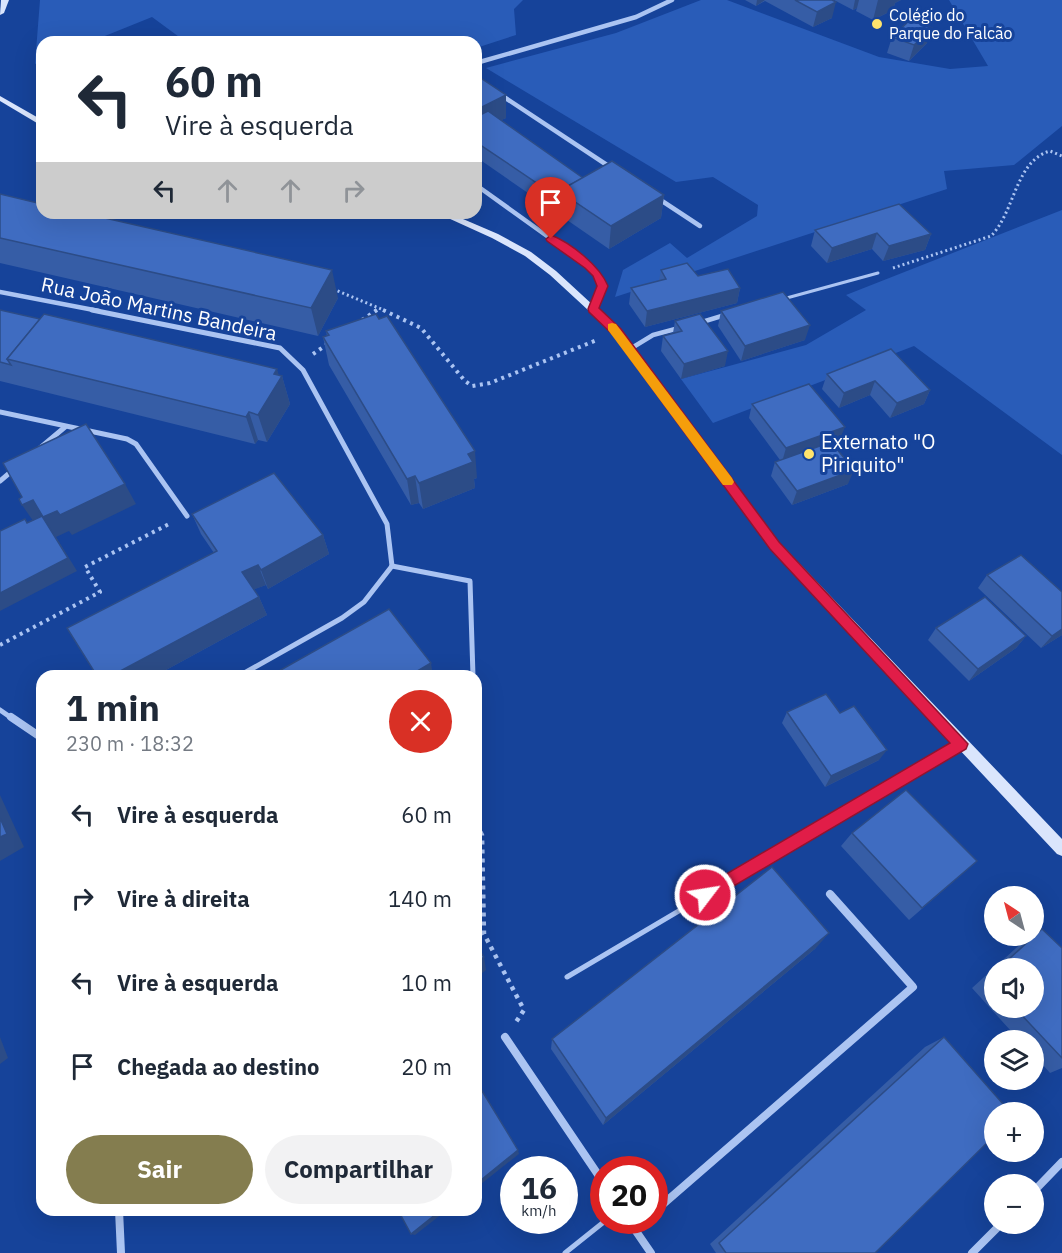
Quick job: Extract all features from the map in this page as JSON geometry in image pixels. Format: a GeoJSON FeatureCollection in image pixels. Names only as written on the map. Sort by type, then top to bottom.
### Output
{"type":"FeatureCollection","features":[{"type":"Feature","properties":{"kind":"main road"},"geometry":{"type":"LineString","coordinates":[[0,13],[5,0]]}},
{"type":"Feature","properties":{"kind":"main road"},"geometry":{"type":"LineString","coordinates":[[0,98],[36,120]]}},
{"type":"Feature","properties":{"kind":"main road"},"geometry":{"type":"LineString","coordinates":[[455,219],[495,236],[528,254],[617,332],[775,545],[1062,849]]}},
{"type":"Feature","properties":{"kind":"street"},"geometry":{"type":"LineString","coordinates":[[482,61],[636,17],[672,0]]}},
{"type":"Feature","properties":{"kind":"street"},"geometry":{"type":"LineString","coordinates":[[495,91],[622,175]]}},
{"type":"Feature","properties":{"kind":"street"},"geometry":{"type":"LineString","coordinates":[[482,189],[593,270],[602,286],[593,309]]}},
{"type":"Feature","properties":{"kind":"street"},"geometry":{"type":"LineString","coordinates":[[651,194],[700,226]]}},
{"type":"Feature","properties":{"kind":"street","name":"Rua João Martins Bandeira"},"geometry":{"type":"LineString","coordinates":[[0,292],[280,348],[303,370],[387,524],[392,566]]}},
{"type":"Feature","properties":{"kind":"street"},"geometry":{"type":"LineString","coordinates":[[0,412],[127,439],[136,444],[187,516]]}},
{"type":"Feature","properties":{"kind":"street"},"geometry":{"type":"LineString","coordinates":[[32,454],[65,427]]}},
{"type":"Feature","properties":{"kind":"street"},"geometry":{"type":"LineString","coordinates":[[0,481],[16,467]]}},
{"type":"Feature","properties":{"kind":"street"},"geometry":{"type":"LineString","coordinates":[[250,670],[342,618],[364,602],[392,566],[470,581],[473,670]]}},
{"type":"Feature","properties":{"kind":"street"},"geometry":{"type":"LineString","coordinates":[[0,710],[36,734]]}},
{"type":"Feature","properties":{"kind":"street"},"geometry":{"type":"LineString","coordinates":[[668,1200],[913,987],[830,894]]}},
{"type":"Feature","properties":{"kind":"street"},"geometry":{"type":"LineString","coordinates":[[506,1037],[590,1163]]}},
{"type":"Feature","properties":{"kind":"street"},"geometry":{"type":"LineString","coordinates":[[1044,1181],[1062,1162]]}},
{"type":"Feature","properties":{"kind":"street"},"geometry":{"type":"LineString","coordinates":[[119,1216],[122,1253]]}},
{"type":"Feature","properties":{"kind":"street"},"geometry":{"type":"LineString","coordinates":[[638,1234],[651,1253]]}},
{"type":"Feature","properties":{"kind":"street"},"geometry":{"type":"LineString","coordinates":[[972,1253],[991,1234]]}},
{"type":"Feature","properties":{"kind":"lane"},"geometry":{"type":"LineString","coordinates":[[777,301],[878,273]]}},
{"type":"Feature","properties":{"kind":"lane"},"geometry":{"type":"LineString","coordinates":[[698,322],[732,313]]}},
{"type":"Feature","properties":{"kind":"lane"},"geometry":{"type":"LineString","coordinates":[[630,349],[653,335],[687,326]]}},
{"type":"Feature","properties":{"kind":"lane"},"geometry":{"type":"LineString","coordinates":[[567,977],[961,744]]}},
{"type":"Feature","properties":{"kind":"lane"},"geometry":{"type":"LineString","coordinates":[[565,1253],[590,1233]]}},
{"type":"Feature","properties":{"kind":"path"},"geometry":{"type":"LineString","coordinates":[[878,273],[992,236],[1001,226],[1030,161],[1050,151],[1062,156]]}},
{"type":"Feature","properties":{"kind":"path"},"geometry":{"type":"LineString","coordinates":[[330,288],[421,328],[465,381],[472,386],[490,384],[617,332]]}},
{"type":"Feature","properties":{"kind":"path"},"geometry":{"type":"LineString","coordinates":[[361,321],[379,308]]}},
{"type":"Feature","properties":{"kind":"path"},"geometry":{"type":"LineString","coordinates":[[297,364],[333,339]]}},
{"type":"Feature","properties":{"kind":"path"},"geometry":{"type":"LineString","coordinates":[[0,645],[100,592],[85,567],[187,516]]}},
{"type":"Feature","properties":{"kind":"path"},"geometry":{"type":"LineString","coordinates":[[482,835],[484,934],[524,1010],[506,1037]]}},
{"type":"Feature","properties":{"kind":"shaded area"},"geometry":{"type":"Polygon","coordinates":[[[40,0],[523,0],[514,9],[516,35],[482,46],[482,36],[178,36],[152,17],[105,36],[37,36],[40,0]]]}},
{"type":"Feature","properties":{"kind":"shaded area"},"geometry":{"type":"Polygon","coordinates":[[[701,0],[727,0],[879,57],[950,69],[988,66],[949,0],[1062,0],[1062,126],[1014,165],[944,171],[947,189],[615,297],[623,270],[670,243],[687,258],[757,216],[758,205],[713,177],[676,182],[486,68],[616,33],[701,0]]]}},
{"type":"Feature","properties":{"kind":"shaded area"},"geometry":{"type":"Polygon","coordinates":[[[1062,210],[1062,455],[914,346],[713,423],[681,379],[806,345],[866,310],[846,295],[1062,210]]]}},
{"type":"Feature","properties":{"kind":"building"},"geometry":{"type":"Polygon","coordinates":[[[795,0],[832,0],[836,2],[817,12],[795,0]]]}},
{"type":"Feature","properties":{"kind":"building"},"geometry":{"type":"Polygon","coordinates":[[[910,20],[932,28],[914,45],[892,37],[910,20]]]}},
{"type":"Feature","properties":{"kind":"building"},"geometry":{"type":"Polygon","coordinates":[[[482,79],[506,95],[482,107],[482,79]]]}},
{"type":"Feature","properties":{"kind":"building"},"geometry":{"type":"Polygon","coordinates":[[[488,111],[583,178],[559,191],[559,198],[482,146],[482,114],[488,111]]]}},
{"type":"Feature","properties":{"kind":"building"},"geometry":{"type":"Polygon","coordinates":[[[612,161],[664,195],[611,226],[559,191],[612,161]]]}},
{"type":"Feature","properties":{"kind":"building"},"geometry":{"type":"Polygon","coordinates":[[[0,194],[36,203],[36,219],[109,219],[332,270],[311,308],[0,238],[0,194]]]}},
{"type":"Feature","properties":{"kind":"building"},"geometry":{"type":"Polygon","coordinates":[[[899,204],[931,234],[889,246],[877,233],[832,248],[815,230],[899,204]]]}},
{"type":"Feature","properties":{"kind":"building"},"geometry":{"type":"Polygon","coordinates":[[[687,263],[698,276],[728,269],[740,288],[647,311],[631,288],[666,279],[661,270],[687,263]]]}},
{"type":"Feature","properties":{"kind":"building"},"geometry":{"type":"Polygon","coordinates":[[[783,292],[810,325],[745,346],[721,311],[783,292]]]}},
{"type":"Feature","properties":{"kind":"building"},"geometry":{"type":"Polygon","coordinates":[[[0,310],[40,319],[7,359],[11,365],[0,362],[0,310]]]}},
{"type":"Feature","properties":{"kind":"building"},"geometry":{"type":"Polygon","coordinates":[[[44,314],[277,369],[274,374],[282,376],[258,415],[249,412],[246,417],[7,359],[44,314]]]}},
{"type":"Feature","properties":{"kind":"building"},"geometry":{"type":"Polygon","coordinates":[[[376,314],[379,319],[387,316],[475,451],[468,454],[473,462],[419,483],[415,476],[407,479],[323,337],[329,335],[326,331],[376,314]]]}},
{"type":"Feature","properties":{"kind":"building"},"geometry":{"type":"Polygon","coordinates":[[[700,314],[728,351],[684,364],[663,336],[682,331],[675,321],[700,314]]]}},
{"type":"Feature","properties":{"kind":"building"},"geometry":{"type":"Polygon","coordinates":[[[891,349],[930,390],[897,403],[875,381],[844,393],[827,374],[891,349]]]}},
{"type":"Feature","properties":{"kind":"building"},"geometry":{"type":"Polygon","coordinates":[[[809,384],[845,427],[786,448],[752,404],[809,384]]]}},
{"type":"Feature","properties":{"kind":"building"},"geometry":{"type":"Polygon","coordinates":[[[86,424],[125,484],[60,515],[57,511],[43,517],[33,500],[22,505],[19,499],[22,497],[3,463],[86,424]]]}},
{"type":"Feature","properties":{"kind":"building"},"geometry":{"type":"Polygon","coordinates":[[[831,442],[854,470],[797,491],[775,462],[831,442]]]}},
{"type":"Feature","properties":{"kind":"building"},"geometry":{"type":"Polygon","coordinates":[[[274,473],[323,535],[261,570],[258,565],[242,572],[259,597],[122,670],[93,670],[67,628],[217,551],[192,514],[274,473]]]}},
{"type":"Feature","properties":{"kind":"building"},"geometry":{"type":"Polygon","coordinates":[[[42,516],[68,558],[0,593],[0,531],[25,519],[27,523],[42,516]]]}},
{"type":"Feature","properties":{"kind":"building"},"geometry":{"type":"Polygon","coordinates":[[[1021,555],[1062,592],[1062,629],[1052,636],[987,575],[1021,555]]]}},
{"type":"Feature","properties":{"kind":"building"},"geometry":{"type":"Polygon","coordinates":[[[985,597],[1026,636],[978,669],[936,628],[985,597]]]}},
{"type":"Feature","properties":{"kind":"building"},"geometry":{"type":"Polygon","coordinates":[[[389,609],[431,663],[419,670],[281,670],[389,609]]]}},
{"type":"Feature","properties":{"kind":"building"},"geometry":{"type":"Polygon","coordinates":[[[826,694],[840,713],[854,706],[887,750],[831,776],[787,712],[826,694]]]}},
{"type":"Feature","properties":{"kind":"building"},"geometry":{"type":"Polygon","coordinates":[[[906,790],[977,861],[922,908],[852,833],[906,790]]]}},
{"type":"Feature","properties":{"kind":"building"},"geometry":{"type":"Polygon","coordinates":[[[0,818],[7,834],[0,837],[0,818]]]}},
{"type":"Feature","properties":{"kind":"building"},"geometry":{"type":"Polygon","coordinates":[[[772,867],[829,933],[606,1118],[552,1039],[772,867]]]}},
{"type":"Feature","properties":{"kind":"building"},"geometry":{"type":"Polygon","coordinates":[[[1044,931],[1062,948],[1062,1058],[1044,1039],[1044,1030],[1036,1030],[1024,1018],[1044,1018],[1044,958],[1010,958],[1023,946],[1044,946],[1044,931]]]}},
{"type":"Feature","properties":{"kind":"building"},"geometry":{"type":"Polygon","coordinates":[[[944,1037],[984,1082],[984,1090],[991,1090],[1001,1102],[984,1102],[984,1146],[875,1253],[726,1253],[719,1243],[944,1037]]]}},
{"type":"Feature","properties":{"kind":"building"},"geometry":{"type":"Polygon","coordinates":[[[482,1091],[518,1150],[511,1156],[500,1156],[500,1165],[482,1179],[482,1091]]]}},
{"type":"Feature","properties":{"kind":"building"},"geometry":{"type":"Polygon","coordinates":[[[401,1216],[434,1216],[411,1234],[401,1216]]]}},
{"type":"Feature","properties":{"kind":"slow traffic"},"geometry":{"type":"LineString","coordinates":[[612,327],[728,482]]}},
{"type":"Feature","properties":{"kind":"place","name":"Colégio do Parque do Falcão"},"geometry":{"type":"Point","coordinates":[877,24]}},
{"type":"Feature","properties":{"kind":"place","name":"Externato \"O Piriquito\""},"geometry":{"type":"Point","coordinates":[809,454]}},
{"type":"Feature","properties":{"kind":"route"},"geometry":{"type":"LineString","coordinates":[[551,239],[598,275],[602,286],[593,309],[617,332],[775,545],[961,744],[705,895]]}}]}
